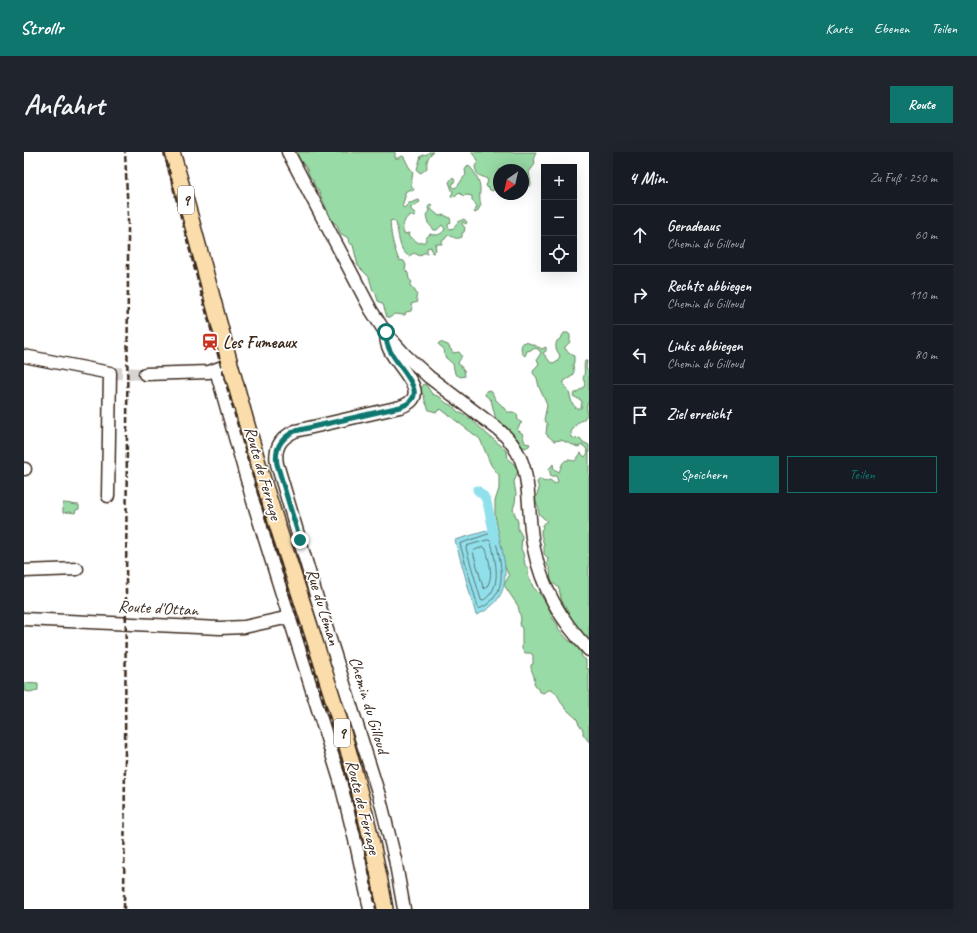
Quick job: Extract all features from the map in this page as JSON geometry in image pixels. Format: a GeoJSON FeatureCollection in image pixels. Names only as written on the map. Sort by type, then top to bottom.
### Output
{"type":"FeatureCollection","features":[{"type":"Feature","properties":{"kind":"main road","name":"Rue du Léman"},"geometry":{"type":"LineString","coordinates":[[172,152],[263,478],[345,741],[374,849],[385,909]]}},
{"type":"Feature","properties":{"kind":"main road","name":"Rue du Léman"},"geometry":{"type":"LineString","coordinates":[[179,152],[196,219],[200,248]]}},
{"type":"Feature","properties":{"kind":"street"},"geometry":{"type":"LineString","coordinates":[[288,152],[371,310],[387,335],[417,366],[499,430],[514,446],[524,466],[528,482],[532,543],[540,572],[558,611],[571,630],[589,650]]}},
{"type":"Feature","properties":{"kind":"street","name":"Chemin du Gilloud"},"geometry":{"type":"LineString","coordinates":[[387,335],[386,341],[389,348],[411,381],[414,389],[415,394],[411,400],[400,407],[295,431],[284,437],[281,441],[277,449],[276,458],[316,595],[379,795],[395,860],[404,909]]}},
{"type":"Feature","properties":{"kind":"street"},"geometry":{"type":"LineString","coordinates":[[24,356],[110,373],[108,496]]}},
{"type":"Feature","properties":{"kind":"street"},"geometry":{"type":"LineString","coordinates":[[145,374],[210,372],[231,364]]}},
{"type":"Feature","properties":{"kind":"street","name":"Route de Ferrage"},"geometry":{"type":"LineString","coordinates":[[216,370],[253,501],[340,780],[370,909]]}},
{"type":"Feature","properties":{"kind":"street"},"geometry":{"type":"LineString","coordinates":[[24,572],[77,569]]}},
{"type":"Feature","properties":{"kind":"street","name":"Route d'Ottan"},"geometry":{"type":"LineString","coordinates":[[24,619],[227,628],[244,627],[290,617]]}},
{"type":"Feature","properties":{"kind":"green space"},"geometry":{"type":"Polygon","coordinates":[[[297,152],[395,152],[395,158],[402,156],[404,157],[413,172],[411,185],[414,189],[413,191],[410,189],[405,192],[402,206],[404,208],[409,203],[416,200],[419,200],[420,202],[411,207],[411,210],[416,216],[414,217],[410,215],[406,219],[403,226],[403,231],[404,234],[409,233],[408,236],[419,243],[425,242],[426,238],[430,234],[434,235],[442,233],[445,229],[442,225],[437,230],[434,230],[428,223],[426,215],[429,211],[428,208],[430,204],[432,205],[431,209],[439,216],[444,215],[450,218],[451,222],[448,227],[450,229],[454,228],[455,225],[464,219],[467,222],[466,224],[463,222],[462,224],[465,228],[464,232],[462,233],[462,237],[456,238],[448,235],[442,241],[442,244],[435,244],[436,250],[433,253],[431,247],[427,248],[427,253],[423,253],[420,256],[414,253],[409,256],[405,254],[401,246],[396,223],[393,220],[390,221],[396,254],[399,260],[404,261],[406,265],[405,270],[412,282],[410,286],[417,294],[416,297],[418,302],[411,304],[411,311],[406,312],[405,315],[394,314],[391,317],[387,317],[383,304],[378,301],[376,294],[373,291],[369,277],[358,266],[353,245],[349,243],[348,238],[340,233],[337,225],[332,221],[306,167],[298,158],[297,152]]]}},
{"type":"Feature","properties":{"kind":"green space"},"geometry":{"type":"Polygon","coordinates":[[[429,152],[433,152],[428,159],[427,168],[421,173],[417,169],[421,156],[429,152]]]}},
{"type":"Feature","properties":{"kind":"green space"},"geometry":{"type":"Polygon","coordinates":[[[471,152],[536,152],[534,157],[535,164],[529,172],[529,164],[493,164],[493,191],[486,186],[488,181],[487,179],[479,175],[477,172],[475,166],[478,160],[471,152]]]}},
{"type":"Feature","properties":{"kind":"green space"},"geometry":{"type":"Polygon","coordinates":[[[468,165],[476,176],[480,185],[481,205],[475,213],[474,212],[477,207],[472,201],[472,196],[463,196],[459,192],[452,197],[451,195],[453,193],[449,182],[453,177],[455,180],[452,186],[455,188],[466,175],[465,170],[468,165]]]}},
{"type":"Feature","properties":{"kind":"green space"},"geometry":{"type":"Polygon","coordinates":[[[529,172],[531,184],[529,186],[529,172]]]}},
{"type":"Feature","properties":{"kind":"green space"},"geometry":{"type":"Polygon","coordinates":[[[564,333],[568,333],[570,335],[570,342],[565,349],[574,356],[574,372],[571,377],[564,381],[564,385],[569,392],[572,403],[576,408],[581,408],[582,401],[573,396],[584,387],[585,384],[583,378],[585,361],[587,361],[586,368],[589,371],[589,400],[587,405],[587,415],[584,419],[577,423],[571,432],[572,437],[575,439],[580,438],[583,442],[589,445],[589,642],[580,629],[571,621],[561,599],[559,588],[551,581],[550,569],[547,565],[548,558],[544,554],[544,545],[541,534],[541,530],[543,528],[542,525],[547,521],[539,514],[538,506],[535,500],[539,489],[537,482],[539,480],[541,479],[544,482],[550,480],[555,484],[558,482],[556,476],[551,476],[549,469],[553,464],[554,469],[559,472],[564,461],[575,461],[581,453],[585,457],[588,453],[586,448],[582,445],[578,447],[561,440],[554,441],[546,434],[547,424],[544,420],[547,405],[539,387],[537,378],[533,373],[534,369],[539,364],[537,359],[541,353],[538,349],[533,348],[527,351],[525,356],[521,349],[524,342],[542,349],[546,347],[546,351],[543,353],[551,363],[557,362],[560,356],[556,349],[556,343],[564,333]]]}},
{"type":"Feature","properties":{"kind":"green space"},"geometry":{"type":"Polygon","coordinates":[[[440,342],[448,345],[453,353],[459,352],[461,358],[458,363],[464,370],[465,376],[461,377],[455,374],[453,364],[445,357],[444,349],[438,344],[440,342]]]}},
{"type":"Feature","properties":{"kind":"green space"},"geometry":{"type":"Polygon","coordinates":[[[424,384],[432,394],[440,397],[446,403],[453,406],[457,411],[471,419],[504,448],[507,452],[508,459],[515,465],[518,471],[514,482],[516,494],[513,509],[518,522],[518,529],[522,536],[521,549],[525,565],[528,569],[528,575],[533,587],[549,607],[558,628],[568,640],[579,646],[582,657],[586,660],[586,668],[589,669],[589,742],[583,734],[583,730],[577,719],[568,711],[555,692],[551,689],[543,693],[539,691],[534,683],[531,667],[533,664],[533,655],[530,653],[525,653],[522,649],[522,629],[518,606],[504,585],[509,576],[505,567],[495,515],[495,501],[499,489],[499,475],[491,465],[480,439],[441,409],[436,412],[429,410],[420,390],[424,384]]]}},
{"type":"Feature","properties":{"kind":"green space"},"geometry":{"type":"Polygon","coordinates":[[[489,390],[507,412],[517,414],[518,420],[522,423],[517,430],[522,433],[525,443],[530,444],[529,446],[525,448],[521,446],[518,439],[496,420],[491,400],[485,395],[486,391],[489,390]]]}},
{"type":"Feature","properties":{"kind":"green space"},"geometry":{"type":"Polygon","coordinates":[[[63,503],[79,505],[79,509],[76,510],[75,513],[63,513],[63,503]]]}},
{"type":"Feature","properties":{"kind":"green space"},"geometry":{"type":"Polygon","coordinates":[[[24,683],[38,684],[38,690],[30,692],[24,691],[24,683]]]}},
{"type":"Feature","properties":{"kind":"water"},"geometry":{"type":"Polygon","coordinates":[[[497,528],[505,566],[503,589],[498,599],[489,608],[476,615],[455,540],[497,528]]]}},
{"type":"Feature","properties":{"kind":"waterway"},"geometry":{"type":"LineString","coordinates":[[477,490],[484,496],[487,502],[495,540]]}},
{"type":"Feature","properties":{"kind":"tunnel"},"geometry":{"type":"LineString","coordinates":[[110,373],[145,374]]}},
{"type":"Feature","properties":{"kind":"railway"},"geometry":{"type":"LineString","coordinates":[[124,909],[128,274],[128,216],[125,152]]}},
{"type":"Feature","properties":{"kind":"railway"},"geometry":{"type":"LineString","coordinates":[[164,152],[227,388],[269,529],[343,765],[367,860],[376,909]]}},
{"type":"Feature","properties":{"kind":"place","name":"Les Fumeaux"},"geometry":{"type":"Point","coordinates":[210,342]}},
{"type":"Feature","properties":{"kind":"route"},"geometry":{"type":"LineString","coordinates":[[300,540],[277,464],[277,449],[284,437],[295,431],[400,407],[413,398],[415,394],[411,381],[387,345],[386,332]]}}]}
